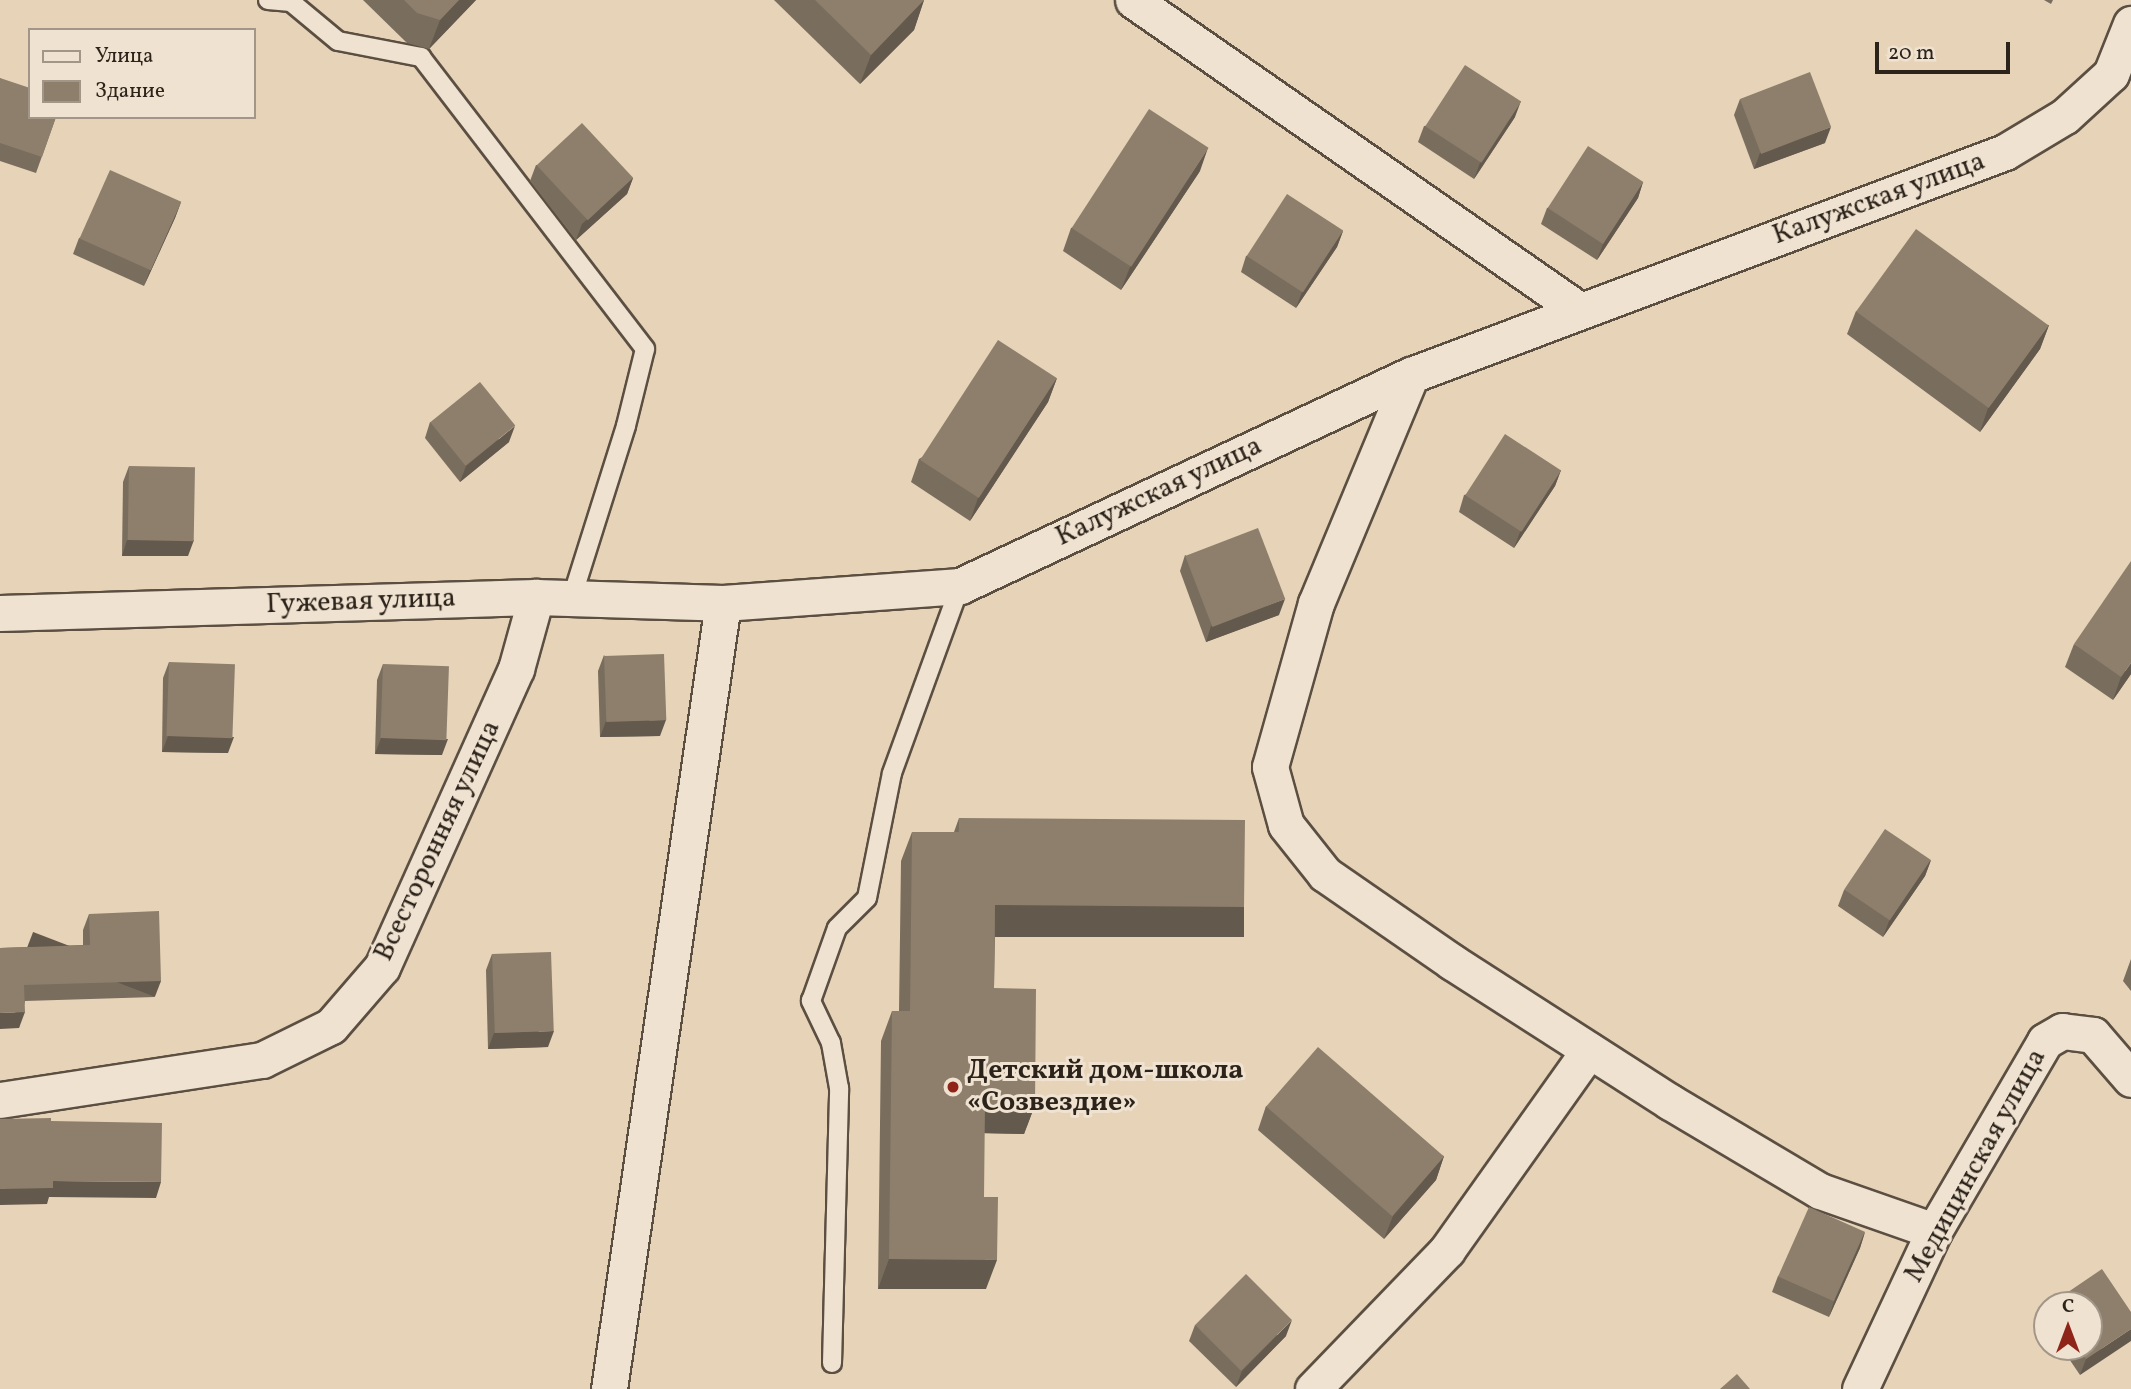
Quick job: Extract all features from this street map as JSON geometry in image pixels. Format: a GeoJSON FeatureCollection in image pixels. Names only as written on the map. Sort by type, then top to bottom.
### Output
{"type":"FeatureCollection","features":[{"type":"Feature","properties":{"kind":"street"},"geometry":{"type":"LineString","coordinates":[[1133,0],[1579,310]]}},
{"type":"Feature","properties":{"kind":"street","name":"Калужская улица"},"geometry":{"type":"LineString","coordinates":[[723,603],[960,586],[1411,375],[2005,152],[2065,116],[2111,74],[2131,24]]}},
{"type":"Feature","properties":{"kind":"street"},"geometry":{"type":"LineString","coordinates":[[1411,375],[1315,603],[1270,767],[1286,825],[1325,874],[1452,962],[1589,1050],[1820,1191],[1934,1231]]}},
{"type":"Feature","properties":{"kind":"street","name":"Гужевая улица"},"geometry":{"type":"LineString","coordinates":[[0,613],[536,597],[723,603]]}},
{"type":"Feature","properties":{"kind":"street","name":"Всесторонняя улица"},"geometry":{"type":"LineString","coordinates":[[0,1100],[262,1060],[331,1026],[382,967],[516,669],[536,597]]}},
{"type":"Feature","properties":{"kind":"street"},"geometry":{"type":"LineString","coordinates":[[609,1389],[723,603]]}},
{"type":"Feature","properties":{"kind":"street","name":"Медицинская улица"},"geometry":{"type":"LineString","coordinates":[[1860,1389],[1934,1231],[2045,1041],[2062,1031],[2093,1035],[2131,1079]]}},
{"type":"Feature","properties":{"kind":"street"},"geometry":{"type":"LineString","coordinates":[[1313,1389],[1447,1250],[1589,1050]]}},
{"type":"Feature","properties":{"kind":"lane"},"geometry":{"type":"LineString","coordinates":[[268,0],[291,2],[338,41],[421,57],[645,349],[626,426],[572,597]]}},
{"type":"Feature","properties":{"kind":"lane"},"geometry":{"type":"LineString","coordinates":[[832,1363],[839,1088],[831,1043],[811,1001],[837,928],[867,898],[892,773],[960,586]]}},
{"type":"Feature","properties":{"kind":"building"},"geometry":{"type":"Polygon","coordinates":[[[404,0],[459,0],[440,20],[417,13],[404,0]]]}},
{"type":"Feature","properties":{"kind":"building"},"geometry":{"type":"Polygon","coordinates":[[[815,0],[924,0],[871,55],[815,0]]]}},
{"type":"Feature","properties":{"kind":"building"},"geometry":{"type":"Polygon","coordinates":[[[1465,65],[1521,101],[1481,163],[1425,126],[1465,65]]]}},
{"type":"Feature","properties":{"kind":"building"},"geometry":{"type":"Polygon","coordinates":[[[1810,72],[1831,127],[1761,154],[1740,99],[1810,72]]]}},
{"type":"Feature","properties":{"kind":"building"},"geometry":{"type":"Polygon","coordinates":[[[0,78],[28,87],[28,119],[55,119],[42,157],[0,143],[0,78]]]}},
{"type":"Feature","properties":{"kind":"building"},"geometry":{"type":"Polygon","coordinates":[[[1149,109],[1209,148],[1131,267],[1072,228],[1149,109]]]}},
{"type":"Feature","properties":{"kind":"building"},"geometry":{"type":"Polygon","coordinates":[[[582,123],[633,178],[588,220],[537,165],[582,123]]]}},
{"type":"Feature","properties":{"kind":"building"},"geometry":{"type":"Polygon","coordinates":[[[1588,146],[1643,182],[1603,244],[1548,208],[1588,146]]]}},
{"type":"Feature","properties":{"kind":"building"},"geometry":{"type":"Polygon","coordinates":[[[110,170],[181,202],[151,270],[79,239],[110,170]]]}},
{"type":"Feature","properties":{"kind":"building"},"geometry":{"type":"Polygon","coordinates":[[[1287,194],[1343,230],[1303,293],[1247,256],[1287,194]]]}},
{"type":"Feature","properties":{"kind":"building"},"geometry":{"type":"Polygon","coordinates":[[[1916,229],[2049,325],[1989,408],[1856,312],[1916,229]]]}},
{"type":"Feature","properties":{"kind":"building"},"geometry":{"type":"Polygon","coordinates":[[[998,340],[1057,378],[979,498],[920,460],[998,340]]]}},
{"type":"Feature","properties":{"kind":"building"},"geometry":{"type":"Polygon","coordinates":[[[480,382],[515,426],[466,466],[430,422],[480,382]]]}},
{"type":"Feature","properties":{"kind":"building"},"geometry":{"type":"Polygon","coordinates":[[[1505,434],[1561,470],[1521,532],[1465,495],[1505,434]]]}},
{"type":"Feature","properties":{"kind":"building"},"geometry":{"type":"Polygon","coordinates":[[[129,466],[195,467],[194,541],[128,540],[129,466]]]}},
{"type":"Feature","properties":{"kind":"building"},"geometry":{"type":"Polygon","coordinates":[[[1258,528],[1285,599],[1212,627],[1185,556],[1258,528]]]}},
{"type":"Feature","properties":{"kind":"building"},"geometry":{"type":"Polygon","coordinates":[[[2131,561],[2131,663],[2121,677],[2074,644],[2131,561]]]}},
{"type":"Feature","properties":{"kind":"building"},"geometry":{"type":"Polygon","coordinates":[[[664,654],[666,720],[606,722],[604,656],[664,654]]]}},
{"type":"Feature","properties":{"kind":"building"},"geometry":{"type":"Polygon","coordinates":[[[169,662],[235,664],[232,738],[166,736],[169,662]]]}},
{"type":"Feature","properties":{"kind":"building"},"geometry":{"type":"Polygon","coordinates":[[[383,664],[449,666],[446,740],[380,738],[383,664]]]}},
{"type":"Feature","properties":{"kind":"building","name":"Детский дом-школа «Созвездие»"},"geometry":{"type":"Polygon","coordinates":[[[959,818],[1245,820],[1244,907],[995,905],[994,988],[1036,989],[1035,1105],[985,1104],[984,1197],[998,1197],[997,1260],[889,1259],[892,1011],[910,1011],[912,832],[959,832],[959,818]]]}},
{"type":"Feature","properties":{"kind":"building"},"geometry":{"type":"Polygon","coordinates":[[[1885,829],[1931,860],[1890,920],[1844,890],[1885,829]]]}},
{"type":"Feature","properties":{"kind":"building"},"geometry":{"type":"Polygon","coordinates":[[[159,911],[161,981],[24,985],[25,1012],[0,1013],[0,948],[90,945],[89,914],[159,911]]]}},
{"type":"Feature","properties":{"kind":"building"},"geometry":{"type":"Polygon","coordinates":[[[551,952],[554,1031],[495,1033],[492,954],[551,952]]]}},
{"type":"Feature","properties":{"kind":"building"},"geometry":{"type":"Polygon","coordinates":[[[1318,1047],[1444,1157],[1392,1216],[1266,1107],[1318,1047]]]}},
{"type":"Feature","properties":{"kind":"building"},"geometry":{"type":"Polygon","coordinates":[[[51,1118],[51,1121],[162,1123],[161,1182],[53,1181],[53,1188],[0,1189],[0,1119],[51,1118]]]}},
{"type":"Feature","properties":{"kind":"building"},"geometry":{"type":"Polygon","coordinates":[[[1809,1207],[1865,1232],[1834,1301],[1778,1276],[1809,1207]]]}},
{"type":"Feature","properties":{"kind":"building"},"geometry":{"type":"Polygon","coordinates":[[[2102,1269],[2131,1312],[2131,1329],[2103,1348],[2103,1291],[2070,1291],[2102,1269]]]}},
{"type":"Feature","properties":{"kind":"building"},"geometry":{"type":"Polygon","coordinates":[[[1246,1274],[1292,1320],[1241,1371],[1195,1325],[1246,1274]]]}},
{"type":"Feature","properties":{"kind":"building"},"geometry":{"type":"Polygon","coordinates":[[[1737,1374],[1750,1389],[1720,1389],[1737,1374]]]}},
{"type":"Feature","properties":{"kind":"place","name":"Детский дом-школа «Созвездие»"},"geometry":{"type":"Point","coordinates":[953,1087]}}]}
